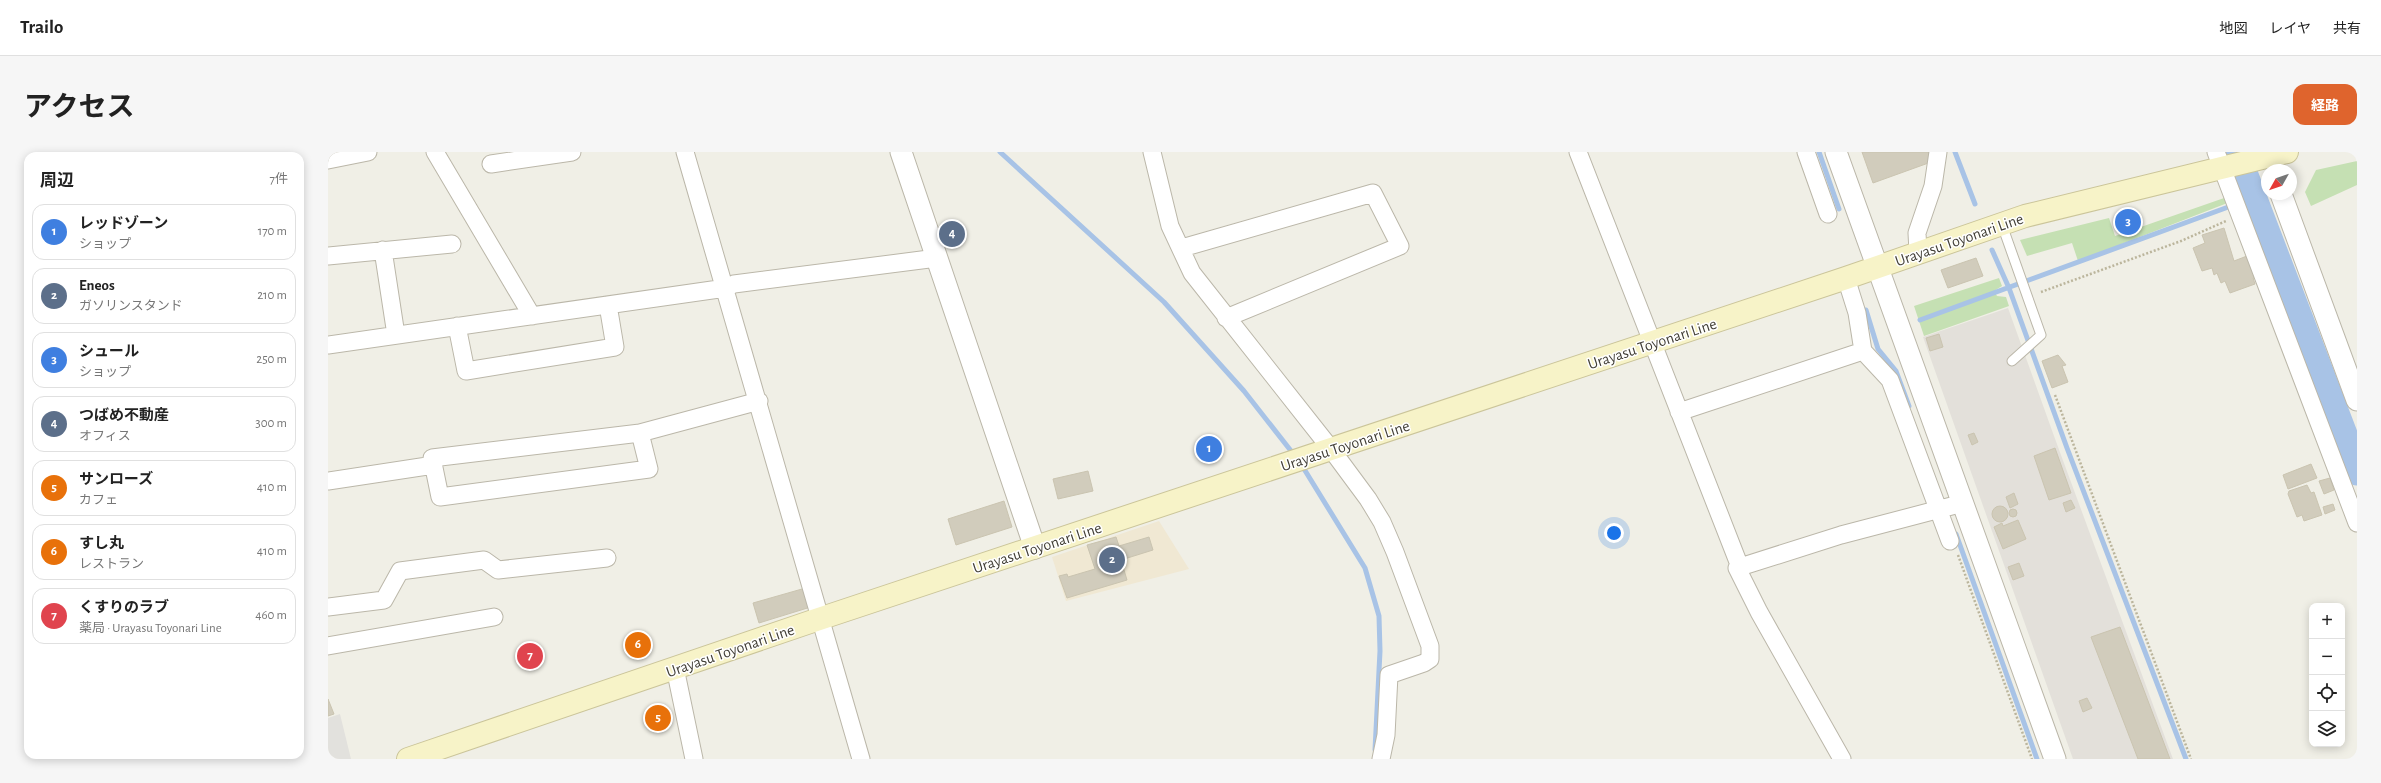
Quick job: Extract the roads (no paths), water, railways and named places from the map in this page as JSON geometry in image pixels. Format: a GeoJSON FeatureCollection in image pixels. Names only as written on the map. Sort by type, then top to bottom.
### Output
{"type":"FeatureCollection","features":[{"type":"Feature","properties":{"kind":"main road","name":"Urayasu Toyonari Line"},"geometry":{"type":"LineString","coordinates":[[408,759],[821,619],[1846,278],[1918,252],[2057,207],[2222,162],[2262,160],[2287,152]]}},
{"type":"Feature","properties":{"kind":"street"},"geometry":{"type":"LineString","coordinates":[[328,160],[368,152]]}},
{"type":"Feature","properties":{"kind":"street"},"geometry":{"type":"LineString","coordinates":[[435,152],[532,316]]}},
{"type":"Feature","properties":{"kind":"street"},"geometry":{"type":"LineString","coordinates":[[491,164],[572,152]]}},
{"type":"Feature","properties":{"kind":"street"},"geometry":{"type":"LineString","coordinates":[[685,152],[759,401],[861,759]]}},
{"type":"Feature","properties":{"kind":"street"},"geometry":{"type":"LineString","coordinates":[[901,152],[1035,548]]}},
{"type":"Feature","properties":{"kind":"street"},"geometry":{"type":"LineString","coordinates":[[1152,152],[1170,226],[1182,248],[1192,273],[1226,318],[1331,449],[1382,522],[1395,552],[1430,646],[1430,659],[1424,663],[1389,675],[1386,735],[1381,759]]}},
{"type":"Feature","properties":{"kind":"street"},"geometry":{"type":"LineString","coordinates":[[1578,152],[1740,566],[1737,568],[1758,612],[1842,759]]}},
{"type":"Feature","properties":{"kind":"street"},"geometry":{"type":"LineString","coordinates":[[1806,152],[1828,214]]}},
{"type":"Feature","properties":{"kind":"street"},"geometry":{"type":"LineString","coordinates":[[1836,152],[2055,759]]}},
{"type":"Feature","properties":{"kind":"street"},"geometry":{"type":"LineString","coordinates":[[1918,252],[1917,233],[1933,186],[1938,152]]}},
{"type":"Feature","properties":{"kind":"street"},"geometry":{"type":"LineString","coordinates":[[2222,162],[2240,215],[2357,523]]}},
{"type":"Feature","properties":{"kind":"street"},"geometry":{"type":"LineString","coordinates":[[1182,248],[1373,193],[1400,246],[1226,318]]}},
{"type":"Feature","properties":{"kind":"street"},"geometry":{"type":"LineString","coordinates":[[2282,200],[2357,400]]}},
{"type":"Feature","properties":{"kind":"street"},"geometry":{"type":"LineString","coordinates":[[328,256],[452,244]]}},
{"type":"Feature","properties":{"kind":"street"},"geometry":{"type":"LineString","coordinates":[[383,250],[396,335]]}},
{"type":"Feature","properties":{"kind":"street"},"geometry":{"type":"LineString","coordinates":[[328,345],[726,288],[734,284],[937,258]]}},
{"type":"Feature","properties":{"kind":"street"},"geometry":{"type":"LineString","coordinates":[[1846,278],[1857,313],[1863,350],[1890,380],[1950,541]]}},
{"type":"Feature","properties":{"kind":"street"},"geometry":{"type":"LineString","coordinates":[[457,326],[466,371],[615,347],[608,305]]}},
{"type":"Feature","properties":{"kind":"street"},"geometry":{"type":"LineString","coordinates":[[1679,412],[1863,350]]}},
{"type":"Feature","properties":{"kind":"street"},"geometry":{"type":"LineString","coordinates":[[640,433],[649,469],[440,497],[432,458],[640,433],[759,401]]}},
{"type":"Feature","properties":{"kind":"street"},"geometry":{"type":"LineString","coordinates":[[328,481],[434,465]]}},
{"type":"Feature","properties":{"kind":"street"},"geometry":{"type":"LineString","coordinates":[[1740,566],[1841,536],[1963,504]]}},
{"type":"Feature","properties":{"kind":"street"},"geometry":{"type":"LineString","coordinates":[[328,607],[384,600],[400,571],[484,560],[498,570],[607,558]]}},
{"type":"Feature","properties":{"kind":"street"},"geometry":{"type":"LineString","coordinates":[[328,646],[494,617]]}},
{"type":"Feature","properties":{"kind":"street"},"geometry":{"type":"LineString","coordinates":[[675,668],[694,759]]}},
{"type":"Feature","properties":{"kind":"lane"},"geometry":{"type":"LineString","coordinates":[[2002,225],[2041,335],[2012,361]]}},
{"type":"Feature","properties":{"kind":"waterway"},"geometry":{"type":"LineString","coordinates":[[1000,152],[1164,302],[1244,391],[1295,456]]}},
{"type":"Feature","properties":{"kind":"waterway"},"geometry":{"type":"LineString","coordinates":[[1819,152],[1839,209]]}},
{"type":"Feature","properties":{"kind":"waterway"},"geometry":{"type":"LineString","coordinates":[[1955,152],[1975,204]]}},
{"type":"Feature","properties":{"kind":"waterway"},"geometry":{"type":"LineString","coordinates":[[2235,152],[2357,471]]}},
{"type":"Feature","properties":{"kind":"waterway"},"geometry":{"type":"LineString","coordinates":[[2242,203],[2253,199]]}},
{"type":"Feature","properties":{"kind":"waterway"},"geometry":{"type":"LineString","coordinates":[[1920,320],[2231,206]]}},
{"type":"Feature","properties":{"kind":"waterway"},"geometry":{"type":"LineString","coordinates":[[1992,250],[2009,288],[2067,448],[2186,759]]}},
{"type":"Feature","properties":{"kind":"waterway"},"geometry":{"type":"LineString","coordinates":[[1866,310],[1878,349],[1896,371],[1909,406]]}},
{"type":"Feature","properties":{"kind":"waterway"},"geometry":{"type":"LineString","coordinates":[[1301,464],[1365,568],[1379,616],[1380,651],[1375,750]]}},
{"type":"Feature","properties":{"kind":"waterway"},"geometry":{"type":"LineString","coordinates":[[1956,534],[2037,759]]}},
{"type":"Feature","properties":{"kind":"place","name":"シュール"},"geometry":{"type":"Point","coordinates":[2128,222]}},
{"type":"Feature","properties":{"kind":"place","name":"つばめ不動産"},"geometry":{"type":"Point","coordinates":[952,234]}},
{"type":"Feature","properties":{"kind":"place","name":"レッドゾーン"},"geometry":{"type":"Point","coordinates":[1209,449]}},
{"type":"Feature","properties":{"kind":"place","name":"Eneos"},"geometry":{"type":"Point","coordinates":[1112,560]}},
{"type":"Feature","properties":{"kind":"place","name":"すし丸"},"geometry":{"type":"Point","coordinates":[638,645]}},
{"type":"Feature","properties":{"kind":"place","name":"くすりのラブ"},"geometry":{"type":"Point","coordinates":[530,656]}},
{"type":"Feature","properties":{"kind":"place","name":"サンローズ"},"geometry":{"type":"Point","coordinates":[658,718]}}]}
